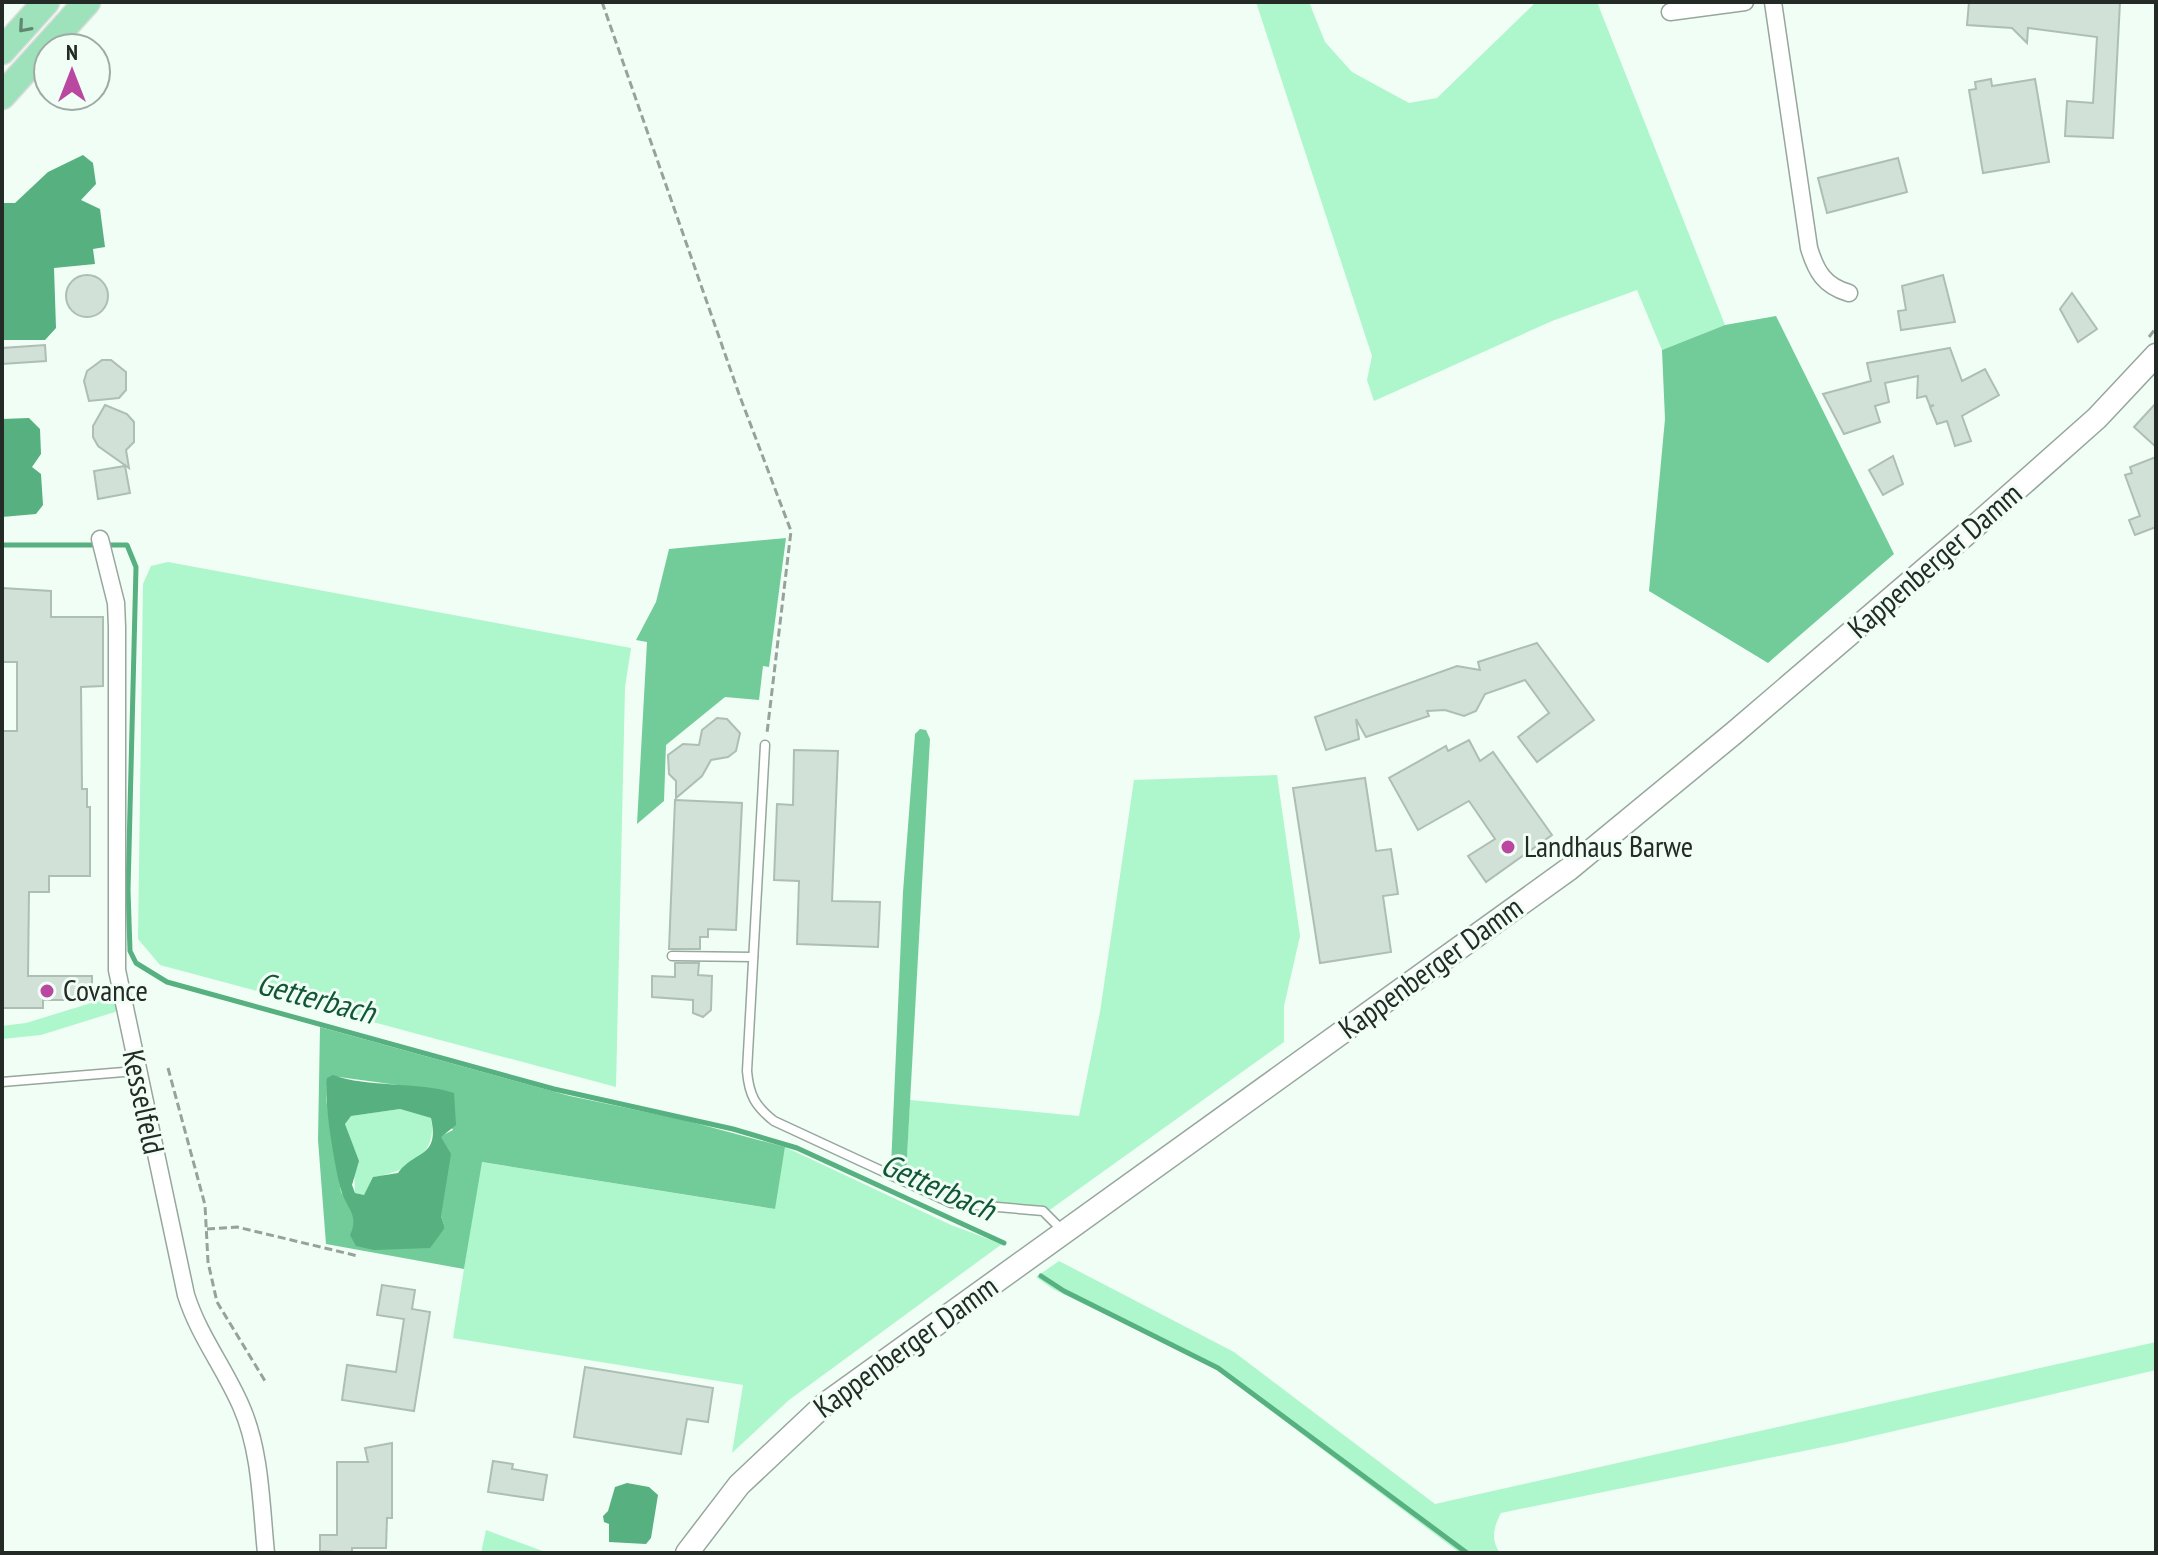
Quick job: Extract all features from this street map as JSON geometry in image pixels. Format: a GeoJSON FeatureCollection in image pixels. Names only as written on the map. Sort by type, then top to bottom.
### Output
{"type":"FeatureCollection","features":[{"type":"Feature","properties":{"kind":"highway"},"geometry":{"type":"LineString","coordinates":[[2,51],[46,2]]}},
{"type":"Feature","properties":{"kind":"highway"},"geometry":{"type":"LineString","coordinates":[[2,96],[87,2]]}},
{"type":"Feature","properties":{"kind":"main road","name":"Kappenberger Damm"},"geometry":{"type":"LineString","coordinates":[[687,1553],[739,1485],[783,1440],[824,1405],[1569,869],[1734,733],[2097,418],[2152,346]]}},
{"type":"Feature","properties":{"kind":"street"},"geometry":{"type":"LineString","coordinates":[[1670,12],[1745,2]]}},
{"type":"Feature","properties":{"kind":"street"},"geometry":{"type":"LineString","coordinates":[[1773,2],[1809,248],[1815,268],[1831,288],[1849,293]]}},
{"type":"Feature","properties":{"kind":"street","name":"Kesselfeld"},"geometry":{"type":"LineString","coordinates":[[100,545],[116,603],[117,627],[117,970],[136,1071],[194,1321],[242,1407],[249,1427],[266,1553]]}},
{"type":"Feature","properties":{"kind":"lane"},"geometry":{"type":"LineString","coordinates":[[765,745],[747,1071],[749,1093],[759,1110],[774,1121],[951,1203],[1043,1211],[1063,1232]]}},
{"type":"Feature","properties":{"kind":"lane"},"geometry":{"type":"LineString","coordinates":[[672,956],[753,957]]}},
{"type":"Feature","properties":{"kind":"lane"},"geometry":{"type":"LineString","coordinates":[[2,1082],[136,1071]]}},
{"type":"Feature","properties":{"kind":"path"},"geometry":{"type":"LineString","coordinates":[[602,2],[739,394],[791,531],[765,745]]}},
{"type":"Feature","properties":{"kind":"path"},"geometry":{"type":"LineString","coordinates":[[2152,346],[2156,328]]}},
{"type":"Feature","properties":{"kind":"path"},"geometry":{"type":"LineString","coordinates":[[168,1068],[205,1205],[208,1262],[217,1302],[265,1381]]}},
{"type":"Feature","properties":{"kind":"path"},"geometry":{"type":"LineString","coordinates":[[207,1229],[221,1225],[237,1227],[358,1256]]}},
{"type":"Feature","properties":{"kind":"shaded area"},"geometry":{"type":"Polygon","coordinates":[[[1256,2],[1309,2],[1325,42],[1352,72],[1409,103],[1437,98],[1536,2],[1597,2],[1725,325],[1662,350],[1637,290],[1552,321],[1374,401],[1367,380],[1372,356],[1256,2]]]}},
{"type":"Feature","properties":{"kind":"shaded area"},"geometry":{"type":"Polygon","coordinates":[[[83,155],[93,163],[96,184],[81,200],[100,209],[105,247],[93,249],[95,264],[54,268],[56,328],[45,340],[2,340],[2,203],[15,203],[48,172],[83,155]]]}},
{"type":"Feature","properties":{"kind":"shaded area"},"geometry":{"type":"Polygon","coordinates":[[[1776,316],[1894,554],[1768,663],[1649,591],[1665,419],[1662,350],[1725,325],[1776,316]]]}},
{"type":"Feature","properties":{"kind":"shaded area"},"geometry":{"type":"Polygon","coordinates":[[[29,418],[40,429],[41,454],[32,467],[41,474],[43,505],[36,514],[2,517],[2,419],[29,418]]]}},
{"type":"Feature","properties":{"kind":"shaded area"},"geometry":{"type":"Polygon","coordinates":[[[786,538],[769,667],[763,666],[759,700],[725,697],[666,745],[664,801],[637,824],[647,642],[636,640],[656,602],[669,549],[786,538]]]}},
{"type":"Feature","properties":{"kind":"shaded area"},"geometry":{"type":"Polygon","coordinates":[[[168,562],[631,648],[625,687],[616,1087],[160,965],[138,939],[143,584],[151,566],[168,562]]]}},
{"type":"Feature","properties":{"kind":"shaded area"},"geometry":{"type":"Polygon","coordinates":[[[920,729],[926,730],[930,739],[906,1175],[891,1167],[903,892],[915,734],[920,729]]]}},
{"type":"Feature","properties":{"kind":"shaded area"},"geometry":{"type":"Polygon","coordinates":[[[1277,775],[1300,936],[1284,1006],[1284,1042],[1044,1214],[964,1202],[906,1175],[910,1100],[1079,1116],[1100,1012],[1134,780],[1277,775]]]}},
{"type":"Feature","properties":{"kind":"shaded area"},"geometry":{"type":"Polygon","coordinates":[[[114,996],[118,1011],[41,1035],[2,1039],[2,1026],[26,1023],[114,996]]]}},
{"type":"Feature","properties":{"kind":"shaded area"},"geometry":{"type":"Polygon","coordinates":[[[320,1027],[570,1096],[684,1120],[785,1147],[775,1209],[482,1162],[464,1269],[326,1244],[318,1140],[320,1027]],[[339,1077],[326,1086],[341,1192],[354,1212],[354,1227],[435,1240],[445,1228],[441,1216],[441,1136],[453,1130],[427,1089],[339,1077]]]}},
{"type":"Feature","properties":{"kind":"shaded area"},"geometry":{"type":"Polygon","coordinates":[[[333,1075],[361,1082],[425,1087],[454,1093],[456,1125],[441,1137],[451,1154],[441,1216],[445,1228],[430,1248],[374,1250],[356,1246],[350,1235],[353,1217],[341,1190],[333,1150],[327,1078],[333,1075]],[[400,1109],[351,1116],[345,1124],[359,1161],[352,1185],[355,1193],[364,1195],[373,1177],[398,1173],[424,1152],[432,1140],[431,1118],[400,1109]]]}},
{"type":"Feature","properties":{"kind":"shaded area"},"geometry":{"type":"Polygon","coordinates":[[[400,1109],[431,1118],[432,1131],[425,1152],[408,1166],[374,1177],[364,1195],[355,1193],[353,1147],[345,1124],[350,1116],[400,1109]]]}},
{"type":"Feature","properties":{"kind":"shaded area"},"geometry":{"type":"Polygon","coordinates":[[[785,1147],[951,1225],[1002,1244],[789,1400],[732,1453],[743,1385],[453,1338],[481,1162],[774,1209],[785,1147]]]}},
{"type":"Feature","properties":{"kind":"shaded area"},"geometry":{"type":"Polygon","coordinates":[[[1059,1261],[1234,1352],[1435,1504],[2156,1342],[2156,1370],[1847,1442],[1501,1513],[1494,1533],[1500,1553],[1460,1553],[1210,1365],[1053,1289],[1036,1277],[1059,1261]]]}},
{"type":"Feature","properties":{"kind":"shaded area"},"geometry":{"type":"Polygon","coordinates":[[[627,1483],[649,1487],[658,1495],[651,1538],[646,1544],[609,1542],[609,1524],[604,1522],[603,1516],[608,1511],[615,1487],[627,1483]]]}},
{"type":"Feature","properties":{"kind":"shaded area"},"geometry":{"type":"Polygon","coordinates":[[[486,1530],[548,1553],[481,1553],[486,1530]]]}},
{"type":"Feature","properties":{"kind":"building"},"geometry":{"type":"Polygon","coordinates":[[[1969,2],[2120,2],[2113,138],[2065,136],[2067,101],[2093,103],[2097,37],[2028,28],[2027,43],[2012,28],[1967,25],[1969,2]]]}},
{"type":"Feature","properties":{"kind":"building"},"geometry":{"type":"Polygon","coordinates":[[[1991,79],[1992,86],[2035,79],[2049,162],[1983,173],[1969,90],[1976,89],[1975,82],[1991,79]]]}},
{"type":"Feature","properties":{"kind":"building"},"geometry":{"type":"Polygon","coordinates":[[[1898,158],[1907,192],[1827,213],[1818,178],[1898,158]]]}},
{"type":"Feature","properties":{"kind":"building"},"geometry":{"type":"Polygon","coordinates":[[[87,275],[102,281],[108,296],[102,311],[87,317],[72,311],[66,296],[72,281],[87,275]]]}},
{"type":"Feature","properties":{"kind":"building"},"geometry":{"type":"Polygon","coordinates":[[[1943,275],[1955,322],[1901,330],[1898,311],[1906,310],[1902,286],[1943,275]]]}},
{"type":"Feature","properties":{"kind":"building"},"geometry":{"type":"Polygon","coordinates":[[[2072,293],[2097,329],[2078,342],[2060,309],[2072,293]]]}},
{"type":"Feature","properties":{"kind":"building"},"geometry":{"type":"Polygon","coordinates":[[[45,345],[46,361],[2,364],[2,348],[45,345]]]}},
{"type":"Feature","properties":{"kind":"building"},"geometry":{"type":"Polygon","coordinates":[[[1950,348],[1962,381],[1985,369],[1999,395],[1962,416],[1971,441],[1955,446],[1947,421],[1937,424],[1930,407],[1934,405],[1930,406],[1926,396],[1917,398],[1918,376],[1885,383],[1889,402],[1875,406],[1880,422],[1844,434],[1823,394],[1871,381],[1867,363],[1950,348]]]}},
{"type":"Feature","properties":{"kind":"building"},"geometry":{"type":"Polygon","coordinates":[[[102,360],[111,360],[126,372],[126,390],[119,398],[89,401],[84,381],[87,371],[102,360]]]}},
{"type":"Feature","properties":{"kind":"building"},"geometry":{"type":"Polygon","coordinates":[[[2156,403],[2156,447],[2134,427],[2156,403]]]}},
{"type":"Feature","properties":{"kind":"building"},"geometry":{"type":"Polygon","coordinates":[[[105,405],[127,414],[134,422],[134,442],[126,450],[129,468],[98,446],[93,437],[93,426],[105,405]]]}},
{"type":"Feature","properties":{"kind":"building"},"geometry":{"type":"Polygon","coordinates":[[[1893,456],[1903,484],[1883,495],[1869,470],[1893,456]]]}},
{"type":"Feature","properties":{"kind":"building"},"geometry":{"type":"Polygon","coordinates":[[[2156,457],[2156,527],[2135,535],[2129,520],[2140,516],[2125,475],[2132,473],[2130,467],[2156,457]]]}},
{"type":"Feature","properties":{"kind":"building"},"geometry":{"type":"Polygon","coordinates":[[[125,466],[130,493],[98,499],[94,471],[125,466]]]}},
{"type":"Feature","properties":{"kind":"building"},"geometry":{"type":"Polygon","coordinates":[[[2,588],[51,591],[51,617],[103,617],[103,686],[81,687],[82,789],[87,789],[87,807],[90,807],[90,876],[49,876],[49,892],[29,892],[28,976],[92,976],[92,1000],[43,1000],[43,1008],[2,1008],[2,731],[17,731],[17,662],[2,662],[2,588]]]}},
{"type":"Feature","properties":{"kind":"building"},"geometry":{"type":"Polygon","coordinates":[[[1537,643],[1594,720],[1537,762],[1518,737],[1549,713],[1525,680],[1485,694],[1476,711],[1464,716],[1445,710],[1427,711],[1429,716],[1366,737],[1356,719],[1359,739],[1326,750],[1315,717],[1457,666],[1480,670],[1478,662],[1537,643]]]}},
{"type":"Feature","properties":{"kind":"building"},"geometry":{"type":"Polygon","coordinates":[[[717,718],[727,719],[740,733],[736,751],[728,757],[711,760],[702,776],[676,798],[676,781],[669,774],[668,755],[683,744],[699,745],[702,730],[717,718]]]}},
{"type":"Feature","properties":{"kind":"building"},"geometry":{"type":"Polygon","coordinates":[[[1469,740],[1480,761],[1493,752],[1552,835],[1486,882],[1468,856],[1495,839],[1469,801],[1418,830],[1389,778],[1446,746],[1448,751],[1469,740]]]}},
{"type":"Feature","properties":{"kind":"building"},"geometry":{"type":"Polygon","coordinates":[[[794,750],[838,751],[832,901],[880,902],[878,947],[797,944],[799,881],[774,880],[777,804],[793,805],[794,750]]]}},
{"type":"Feature","properties":{"kind":"building"},"geometry":{"type":"Polygon","coordinates":[[[1365,778],[1376,851],[1391,849],[1398,894],[1383,896],[1391,952],[1320,963],[1293,788],[1365,778]]]}},
{"type":"Feature","properties":{"kind":"building"},"geometry":{"type":"Polygon","coordinates":[[[675,800],[742,803],[736,930],[708,929],[708,937],[700,937],[700,949],[669,949],[675,800]]]}},
{"type":"Feature","properties":{"kind":"building"},"geometry":{"type":"Polygon","coordinates":[[[675,963],[699,963],[698,975],[712,976],[711,1010],[703,1017],[693,1013],[693,1000],[652,997],[652,976],[675,977],[675,963]]]}},
{"type":"Feature","properties":{"kind":"building"},"geometry":{"type":"Polygon","coordinates":[[[382,1285],[415,1290],[412,1309],[430,1312],[414,1411],[342,1400],[347,1365],[396,1372],[404,1319],[377,1315],[382,1285]]]}},
{"type":"Feature","properties":{"kind":"building"},"geometry":{"type":"Polygon","coordinates":[[[585,1367],[713,1388],[708,1422],[687,1419],[681,1454],[574,1437],[585,1367]]]}},
{"type":"Feature","properties":{"kind":"building"},"geometry":{"type":"Polygon","coordinates":[[[392,1443],[392,1518],[387,1518],[386,1548],[352,1548],[352,1553],[320,1551],[320,1535],[337,1535],[337,1462],[368,1462],[365,1448],[392,1443]]]}},
{"type":"Feature","properties":{"kind":"building"},"geometry":{"type":"Polygon","coordinates":[[[493,1461],[513,1464],[512,1469],[547,1475],[543,1500],[488,1492],[493,1461]]]}},
{"type":"Feature","properties":{"kind":"waterway","name":"Getterbach"},"geometry":{"type":"LineString","coordinates":[[2,545],[127,545],[136,567],[128,890],[130,951],[136,963],[167,982],[554,1089],[733,1129],[797,1148],[1004,1243]]}},
{"type":"Feature","properties":{"kind":"waterway","name":"Getterbach"},"geometry":{"type":"LineString","coordinates":[[1041,1276],[1064,1291],[1218,1368],[1467,1553]]}},
{"type":"Feature","properties":{"kind":"place","name":"Landhaus Barwe"},"geometry":{"type":"Point","coordinates":[1508,847]}},
{"type":"Feature","properties":{"kind":"place","name":"Covance"},"geometry":{"type":"Point","coordinates":[47,991]}}]}
